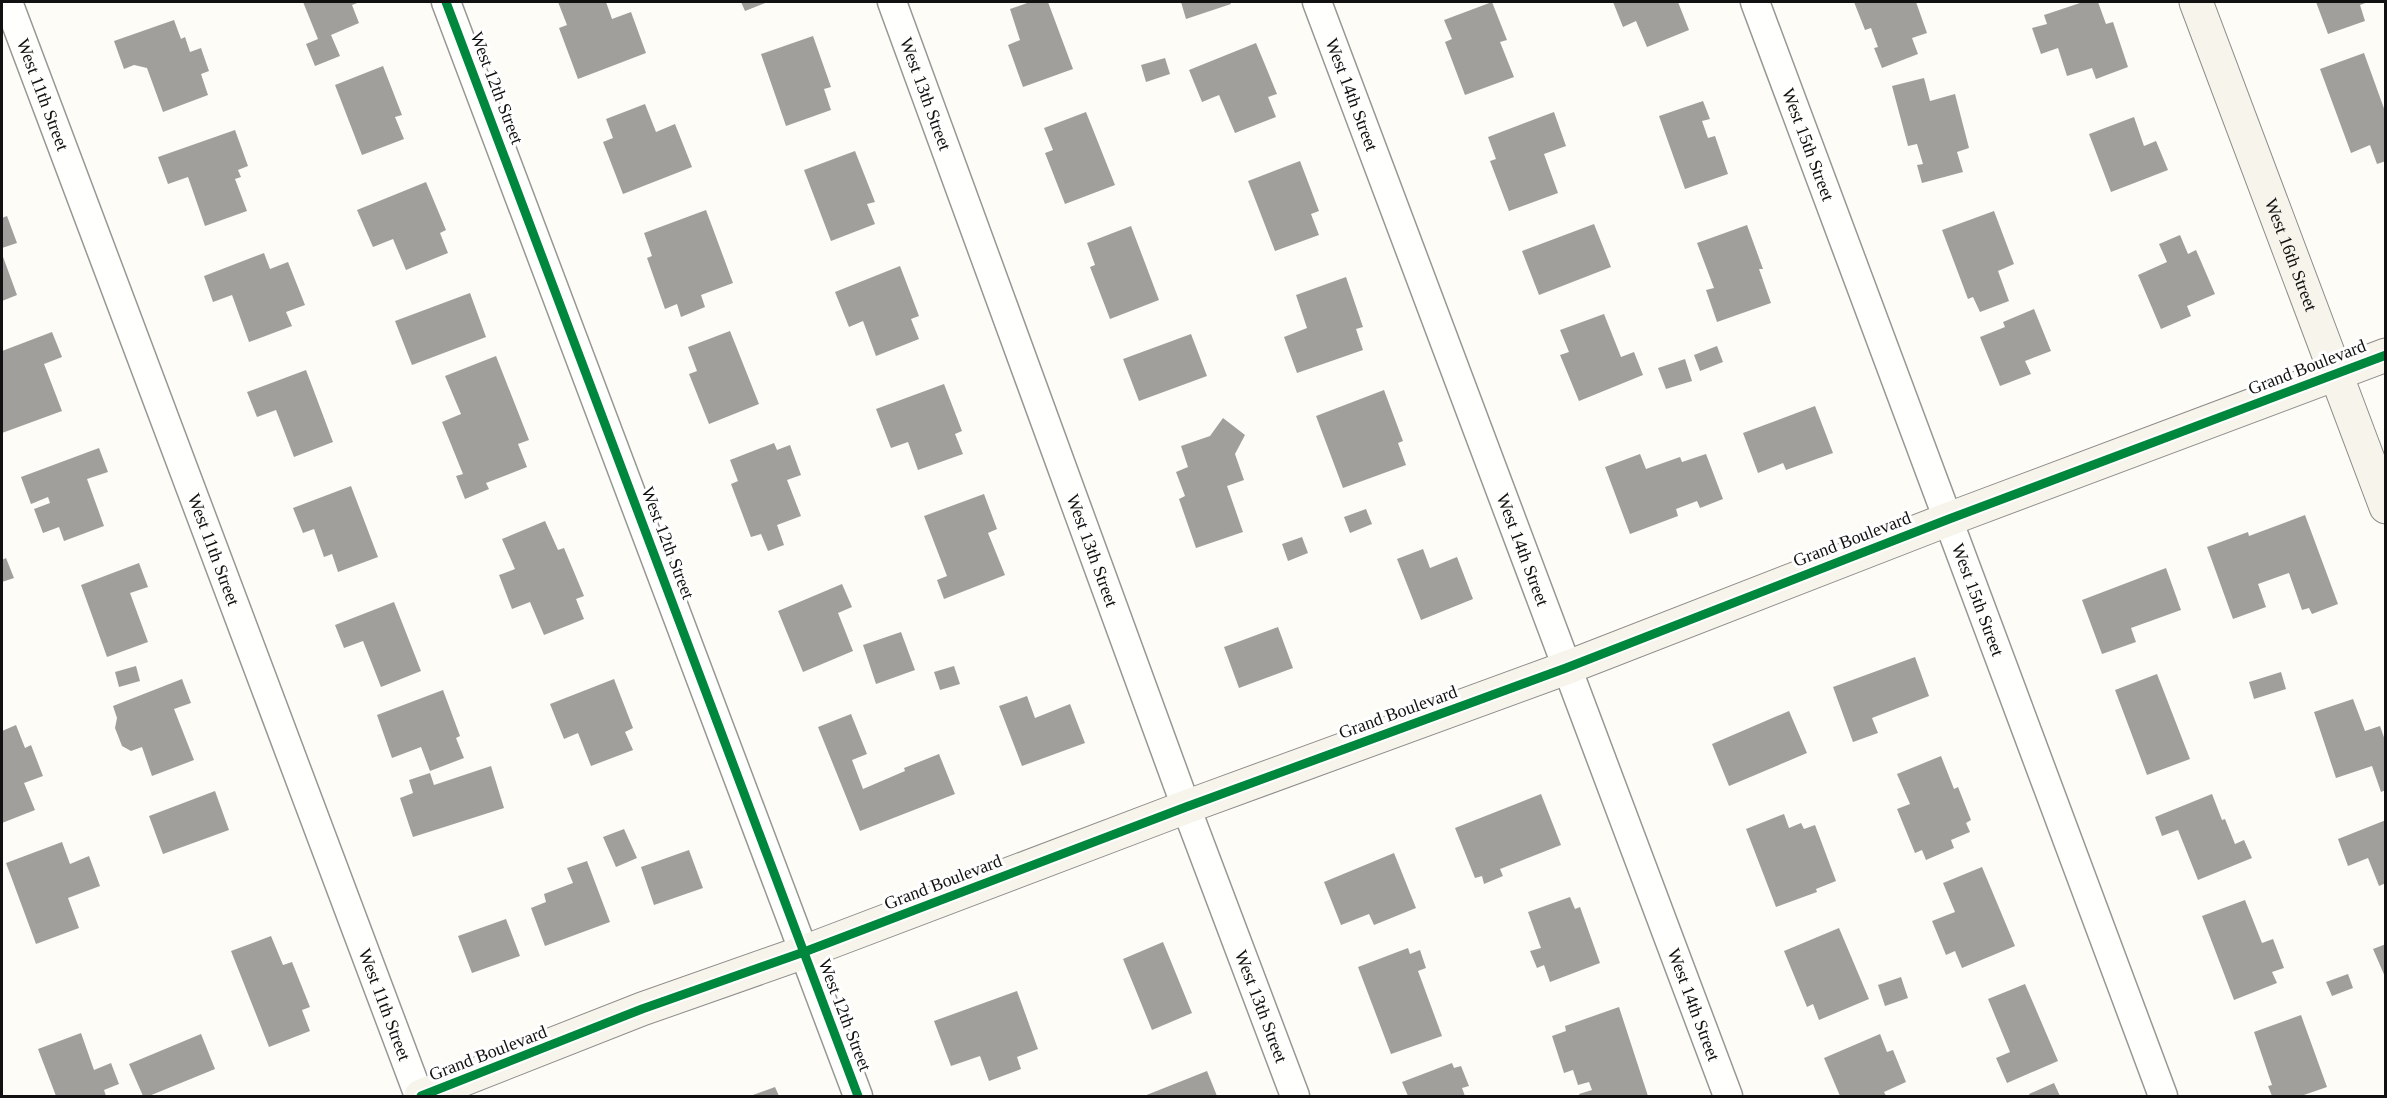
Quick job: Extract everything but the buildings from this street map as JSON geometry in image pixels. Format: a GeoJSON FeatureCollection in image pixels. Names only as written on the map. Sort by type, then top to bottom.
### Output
{"type":"FeatureCollection","features":[{"type":"Feature","properties":{"kind":"street","name":"West 11th Street"},"geometry":{"type":"LineString","coordinates":[[8,2],[420,1096]]}},
{"type":"Feature","properties":{"kind":"street","name":"West 12th Street"},"geometry":{"type":"LineString","coordinates":[[446,2],[858,1096]]}},
{"type":"Feature","properties":{"kind":"street","name":"West 13th Street"},"geometry":{"type":"LineString","coordinates":[[892,2],[1186,807],[1295,1096]]}},
{"type":"Feature","properties":{"kind":"street","name":"West 14th Street"},"geometry":{"type":"LineString","coordinates":[[1317,2],[1728,1096]]}},
{"type":"Feature","properties":{"kind":"street","name":"West 15th Street"},"geometry":{"type":"LineString","coordinates":[[1755,2],[2163,1096]]}},
{"type":"Feature","properties":{"kind":"street","name":"West 16th Street"},"geometry":{"type":"LineString","coordinates":[[2196,2],[2385,507]]}},
{"type":"Feature","properties":{"kind":"street","name":"Grand Boulevard"},"geometry":{"type":"LineString","coordinates":[[420,1096],[642,1009],[804,952],[1186,807],[1566,668],[1949,519],[2385,355]]}},
{"type":"Feature","properties":{"kind":"cycle path"},"geometry":{"type":"LineString","coordinates":[[446,2],[858,1096]]}},
{"type":"Feature","properties":{"kind":"cycle path"},"geometry":{"type":"LineString","coordinates":[[421,1096],[642,1009],[804,952],[1186,807],[1566,668],[1949,519],[2386,355]]}}]}
